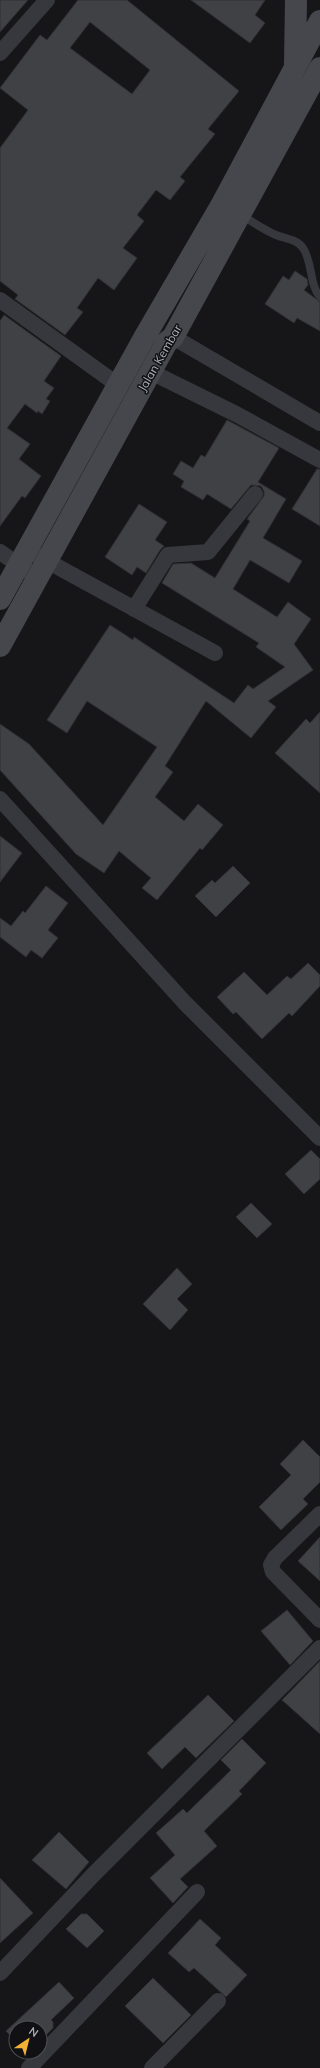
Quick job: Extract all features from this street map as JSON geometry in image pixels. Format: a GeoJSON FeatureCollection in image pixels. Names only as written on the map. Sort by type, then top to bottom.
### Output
{"type":"FeatureCollection","features":[{"type":"Feature","properties":{"kind":"main road"},"geometry":{"type":"LineString","coordinates":[[295,65],[296,0]]}},
{"type":"Feature","properties":{"kind":"main road","name":"Jalan Kembar"},"geometry":{"type":"LineString","coordinates":[[0,646],[50,570],[153,368],[170,340],[235,212],[295,65],[320,22]]}},
{"type":"Feature","properties":{"kind":"main road","name":"Jalan Kembar"},"geometry":{"type":"LineString","coordinates":[[0,598],[144,338],[235,212],[318,76]]}},
{"type":"Feature","properties":{"kind":"street"},"geometry":{"type":"LineString","coordinates":[[0,53],[47,0]]}},
{"type":"Feature","properties":{"kind":"street"},"geometry":{"type":"LineString","coordinates":[[0,300],[118,385]]}},
{"type":"Feature","properties":{"kind":"street"},"geometry":{"type":"LineString","coordinates":[[170,340],[320,423]]}},
{"type":"Feature","properties":{"kind":"street"},"geometry":{"type":"LineString","coordinates":[[153,368],[320,460]]}},
{"type":"Feature","properties":{"kind":"street"},"geometry":{"type":"LineString","coordinates":[[134,609],[168,555],[208,552],[213,548],[255,494]]}},
{"type":"Feature","properties":{"kind":"street"},"geometry":{"type":"LineString","coordinates":[[0,552],[23,557],[50,570],[86,582],[215,653]]}},
{"type":"Feature","properties":{"kind":"street"},"geometry":{"type":"LineString","coordinates":[[0,799],[185,1003],[320,1138]]}},
{"type":"Feature","properties":{"kind":"street"},"geometry":{"type":"LineString","coordinates":[[320,1514],[275,1558],[271,1565],[273,1572],[320,1620]]}},
{"type":"Feature","properties":{"kind":"street"},"geometry":{"type":"LineString","coordinates":[[0,1973],[100,1869],[320,1648]]}},
{"type":"Feature","properties":{"kind":"street"},"geometry":{"type":"LineString","coordinates":[[29,2068],[197,1892]]}},
{"type":"Feature","properties":{"kind":"street"},"geometry":{"type":"LineString","coordinates":[[152,2068],[218,2001]]}},
{"type":"Feature","properties":{"kind":"lane"},"geometry":{"type":"LineString","coordinates":[[235,212],[277,236],[297,243],[304,249],[315,291],[320,298]]}},
{"type":"Feature","properties":{"kind":"building"},"geometry":{"type":"Polygon","coordinates":[[[0,0],[28,0],[0,32],[0,0]]]}},
{"type":"Feature","properties":{"kind":"building"},"geometry":{"type":"Polygon","coordinates":[[[78,0],[127,0],[239,91],[208,129],[215,134],[180,177],[185,181],[170,200],[156,190],[137,215],[144,221],[123,248],[137,258],[114,290],[98,278],[77,308],[83,312],[65,335],[15,299],[18,295],[0,281],[0,148],[28,110],[0,88],[40,35],[47,40],[78,0]],[[90,22],[70,48],[132,94],[150,70],[90,22]]]}},
{"type":"Feature","properties":{"kind":"building"},"geometry":{"type":"Polygon","coordinates":[[[191,0],[265,0],[255,15],[265,23],[250,43],[191,0]]]}},
{"type":"Feature","properties":{"kind":"building"},"geometry":{"type":"Polygon","coordinates":[[[295,271],[307,279],[308,285],[304,290],[320,302],[320,331],[297,318],[294,323],[265,304],[283,276],[289,280],[295,271]]]}},
{"type":"Feature","properties":{"kind":"building"},"geometry":{"type":"Polygon","coordinates":[[[4,315],[61,356],[44,381],[54,388],[46,399],[50,401],[42,414],[38,411],[37,413],[25,404],[7,428],[30,444],[19,459],[41,476],[25,498],[22,496],[0,526],[0,321],[4,315]]]}},
{"type":"Feature","properties":{"kind":"building"},"geometry":{"type":"Polygon","coordinates":[[[227,420],[279,448],[258,482],[286,499],[263,538],[302,561],[289,583],[250,560],[233,589],[277,617],[288,602],[311,619],[294,644],[313,670],[268,701],[276,707],[251,738],[206,701],[165,766],[173,772],[155,797],[184,821],[198,804],[223,825],[202,850],[200,848],[157,900],[142,888],[151,878],[119,851],[104,873],[76,854],[0,770],[0,724],[29,744],[103,825],[157,747],[87,701],[67,733],[47,720],[110,625],[133,640],[134,637],[234,703],[248,685],[253,689],[285,667],[256,647],[259,643],[162,583],[173,564],[191,563],[215,578],[250,521],[247,519],[264,496],[264,491],[261,486],[251,485],[231,509],[207,494],[203,500],[181,487],[184,481],[173,474],[181,461],[193,468],[201,455],[205,457],[227,420]]]}},
{"type":"Feature","properties":{"kind":"building"},"geometry":{"type":"Polygon","coordinates":[[[317,469],[320,469],[320,526],[292,509],[317,469]]]}},
{"type":"Feature","properties":{"kind":"building"},"geometry":{"type":"Polygon","coordinates":[[[139,504],[167,522],[155,540],[164,546],[146,573],[137,567],[132,575],[105,557],[139,504]]]}},
{"type":"Feature","properties":{"kind":"building"},"geometry":{"type":"Polygon","coordinates":[[[320,712],[320,793],[275,753],[306,719],[310,723],[320,712]]]}},
{"type":"Feature","properties":{"kind":"building"},"geometry":{"type":"Polygon","coordinates":[[[0,836],[22,853],[0,882],[0,836]]]}},
{"type":"Feature","properties":{"kind":"building"},"geometry":{"type":"Polygon","coordinates":[[[233,866],[250,883],[216,917],[195,896],[212,880],[215,883],[233,866]]]}},
{"type":"Feature","properties":{"kind":"building"},"geometry":{"type":"Polygon","coordinates":[[[46,886],[68,903],[48,930],[58,938],[42,958],[31,950],[26,957],[0,937],[0,918],[11,926],[23,911],[25,913],[46,886]]]}},
{"type":"Feature","properties":{"kind":"building"},"geometry":{"type":"Polygon","coordinates":[[[308,963],[320,975],[320,986],[292,1016],[289,1013],[262,1039],[236,1012],[233,1014],[217,997],[244,972],[267,995],[287,976],[291,979],[308,963]]]}},
{"type":"Feature","properties":{"kind":"building"},"geometry":{"type":"Polygon","coordinates":[[[311,1150],[320,1159],[320,1179],[304,1194],[285,1174],[311,1150]]]}},
{"type":"Feature","properties":{"kind":"building"},"geometry":{"type":"Polygon","coordinates":[[[251,1203],[272,1224],[257,1238],[236,1217],[251,1203]]]}},
{"type":"Feature","properties":{"kind":"building"},"geometry":{"type":"Polygon","coordinates":[[[177,1268],[192,1284],[177,1299],[188,1310],[170,1330],[143,1304],[177,1268]]]}},
{"type":"Feature","properties":{"kind":"building"},"geometry":{"type":"Polygon","coordinates":[[[303,1440],[320,1457],[320,1482],[303,1499],[308,1504],[281,1530],[259,1507],[291,1475],[280,1464],[303,1440]]]}},
{"type":"Feature","properties":{"kind":"building"},"geometry":{"type":"Polygon","coordinates":[[[320,1537],[320,1581],[298,1561],[320,1537]]]}},
{"type":"Feature","properties":{"kind":"building"},"geometry":{"type":"Polygon","coordinates":[[[287,1610],[313,1641],[290,1665],[261,1631],[287,1610]]]}},
{"type":"Feature","properties":{"kind":"building"},"geometry":{"type":"Polygon","coordinates":[[[320,1661],[320,1734],[282,1700],[320,1661]]]}},
{"type":"Feature","properties":{"kind":"building"},"geometry":{"type":"Polygon","coordinates":[[[208,1695],[234,1721],[196,1758],[185,1747],[162,1769],[147,1753],[208,1695]]]}},
{"type":"Feature","properties":{"kind":"building"},"geometry":{"type":"Polygon","coordinates":[[[242,1739],[266,1763],[239,1791],[242,1794],[204,1831],[217,1846],[180,1879],[188,1887],[173,1903],[150,1878],[175,1855],[156,1833],[183,1809],[187,1813],[231,1770],[221,1760],[242,1739]]]}},
{"type":"Feature","properties":{"kind":"building"},"geometry":{"type":"Polygon","coordinates":[[[59,1832],[89,1862],[66,1889],[32,1860],[59,1832]]]}},
{"type":"Feature","properties":{"kind":"building"},"geometry":{"type":"Polygon","coordinates":[[[0,1878],[33,1913],[0,1943],[0,1878]]]}},
{"type":"Feature","properties":{"kind":"building"},"geometry":{"type":"Polygon","coordinates":[[[81,1914],[87,1914],[104,1931],[87,1948],[66,1929],[81,1914]]]}},
{"type":"Feature","properties":{"kind":"building"},"geometry":{"type":"Polygon","coordinates":[[[200,1919],[221,1938],[215,1945],[247,1975],[226,1997],[194,1968],[189,1972],[168,1953],[200,1919]]]}},
{"type":"Feature","properties":{"kind":"building"},"geometry":{"type":"Polygon","coordinates":[[[153,1978],[191,2015],[163,2043],[125,2006],[153,1978]]]}},
{"type":"Feature","properties":{"kind":"building"},"geometry":{"type":"Polygon","coordinates":[[[59,1982],[74,1998],[51,2020],[53,2022],[53,2028],[48,2033],[48,2020],[18,2020],[59,1982]]]}}]}
